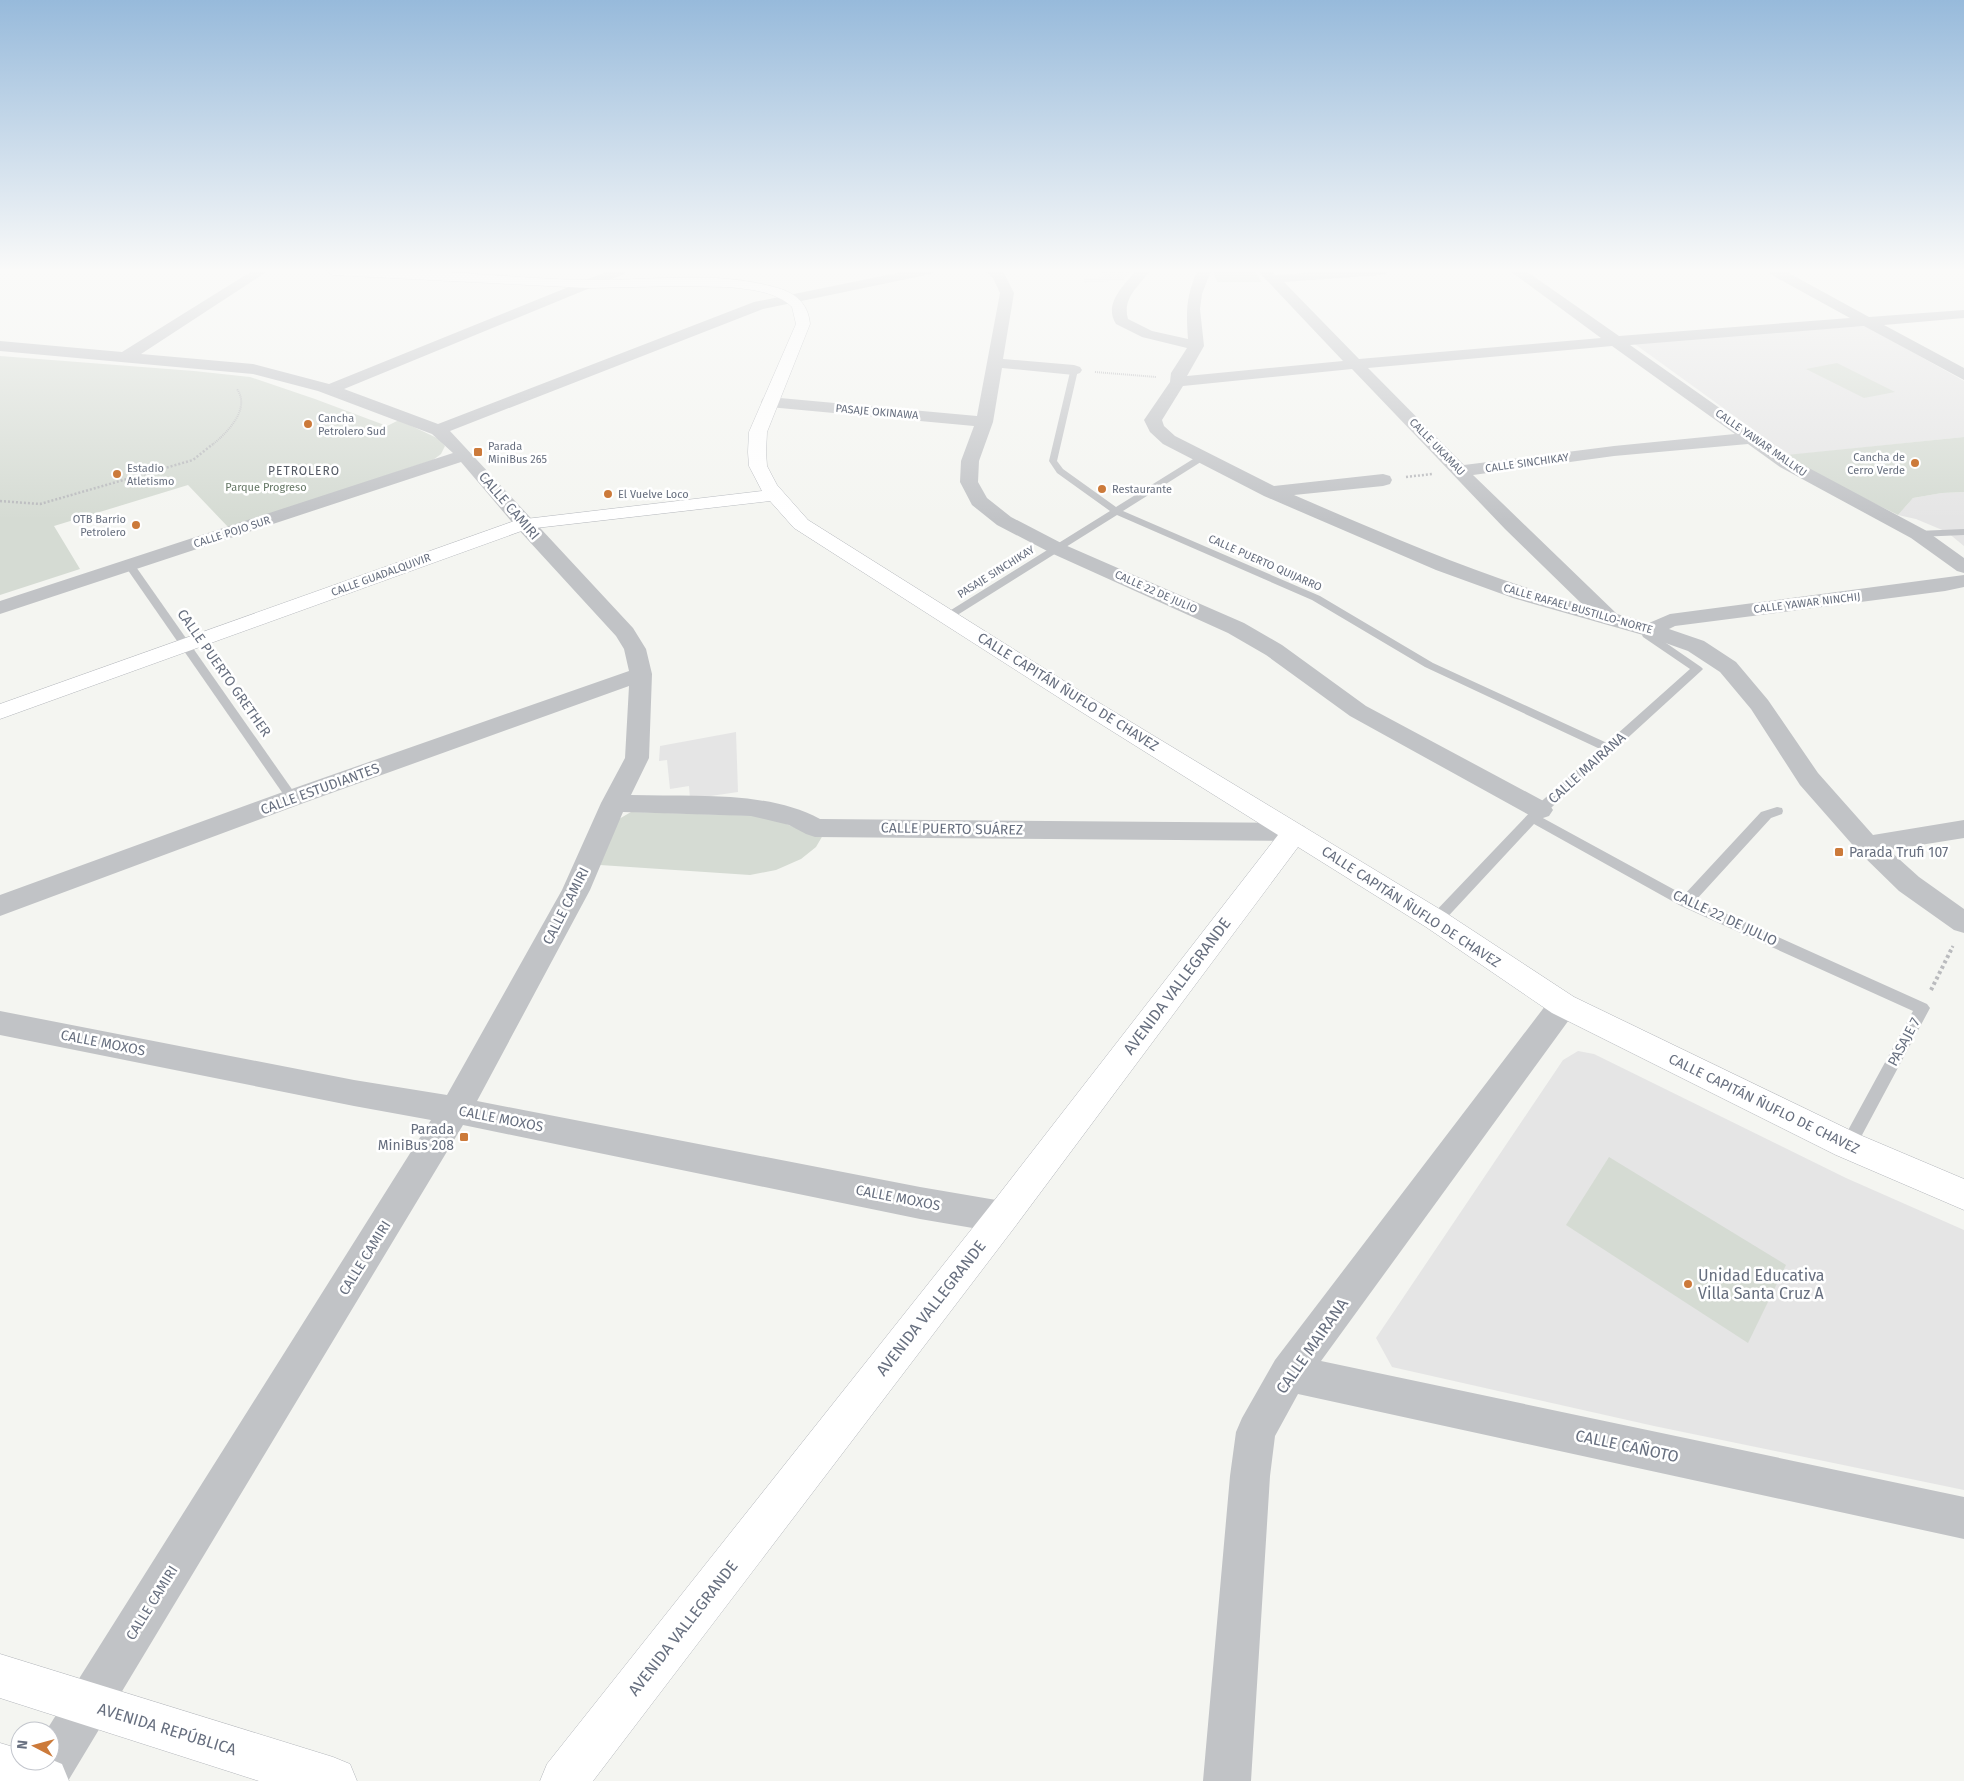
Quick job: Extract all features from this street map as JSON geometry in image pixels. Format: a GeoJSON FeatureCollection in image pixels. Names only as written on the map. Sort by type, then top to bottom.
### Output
{"type":"FeatureCollection","features":[{"type":"Feature","properties":{"kind":"street","name":"CALLE CAMIRI"},"geometry":{"type":"LineString","coordinates":[[29,1776],[90,1705],[455,1110],[576,890],[614,803],[637,758],[641,674],[635,649],[625,633],[524,524],[464,455],[438,430],[330,389],[276,373],[253,368],[103,354]]}},
{"type":"Feature","properties":{"kind":"street"},"geometry":{"type":"LineString","coordinates":[[330,389],[416,354]]}},
{"type":"Feature","properties":{"kind":"street"},"geometry":{"type":"LineString","coordinates":[[438,430],[633,354]]}},
{"type":"Feature","properties":{"kind":"street","name":"CALLE CAPITÁN ÑUFLO DE CHAVEZ"},"geometry":{"type":"LineString","coordinates":[[790,354],[758,432],[756,451],[759,470],[776,495],[801,524],[1080,701],[1436,920],[1562,1004],[1848,1145],[1964,1195]]}},
{"type":"Feature","properties":{"kind":"street","name":"CALLE 22 DE JULIO"},"geometry":{"type":"LineString","coordinates":[[997,354],[984,422],[970,461],[969,482],[979,501],[1004,521],[1058,549],[1236,628],[1274,650],[1358,711],[1537,814]]}},
{"type":"Feature","properties":{"kind":"street","name":"CALLE RAFAEL BUSTILLO-NORTE"},"geometry":{"type":"LineString","coordinates":[[1192,354],[1153,420],[1156,428],[1169,440],[1270,492],[1443,566],[1520,594],[1651,630],[1696,646],[1728,667],[1760,705],[1810,779],[1867,845],[1961,931]]}},
{"type":"Feature","properties":{"kind":"street","name":"CALLE UKAMAU"},"geometry":{"type":"LineString","coordinates":[[1346,354],[1460,471],[1611,620]]}},
{"type":"Feature","properties":{"kind":"street"},"geometry":{"type":"LineString","coordinates":[[1179,377],[1455,354]]}},
{"type":"Feature","properties":{"kind":"street","name":"CALLE YAWAR MALLKU"},"geometry":{"type":"LineString","coordinates":[[1633,354],[1786,463],[1847,498],[1918,534],[1964,567]]}},
{"type":"Feature","properties":{"kind":"street"},"geometry":{"type":"LineString","coordinates":[[1926,354],[1964,375]]}},
{"type":"Feature","properties":{"kind":"street"},"geometry":{"type":"LineString","coordinates":[[995,363],[1074,370]]}},
{"type":"Feature","properties":{"kind":"street","name":"PASAJE OKINAWA"},"geometry":{"type":"LineString","coordinates":[[769,402],[984,422]]}},
{"type":"Feature","properties":{"kind":"street","name":"CALLE SINCHIKAY"},"geometry":{"type":"LineString","coordinates":[[1460,471],[1614,451],[1753,438]]}},
{"type":"Feature","properties":{"kind":"street","name":"CALLE POJO SUR"},"geometry":{"type":"LineString","coordinates":[[0,608],[464,455]]}},
{"type":"Feature","properties":{"kind":"street"},"geometry":{"type":"LineString","coordinates":[[1270,492],[1383,480]]}},
{"type":"Feature","properties":{"kind":"street","name":"CALLE GUADALQUIVIR"},"geometry":{"type":"LineString","coordinates":[[0,712],[524,524],[776,495]]}},
{"type":"Feature","properties":{"kind":"street","name":"CALLE YAWAR NINCHIJ"},"geometry":{"type":"LineString","coordinates":[[1651,630],[1670,620],[1964,581]]}},
{"type":"Feature","properties":{"kind":"street","name":"CALLE ESTUDIANTES"},"geometry":{"type":"LineString","coordinates":[[0,906],[292,798],[641,674]]}},
{"type":"Feature","properties":{"kind":"street","name":"CALLE PUERTO SUÁREZ"},"geometry":{"type":"LineString","coordinates":[[614,803],[752,807],[797,818],[815,828],[1295,832]]}},
{"type":"Feature","properties":{"kind":"street"},"geometry":{"type":"LineString","coordinates":[[1867,845],[1964,829]]}},
{"type":"Feature","properties":{"kind":"street","name":"AVENIDA VALLEGRANDE"},"geometry":{"type":"LineString","coordinates":[[564,1781],[1002,1217],[1295,832]]}},
{"type":"Feature","properties":{"kind":"street","name":"CALLE MAIRANA"},"geometry":{"type":"LineString","coordinates":[[1227,1781],[1250,1476],[1256,1432],[1289,1373],[1562,1004]]}},
{"type":"Feature","properties":{"kind":"street","name":"CALLE MOXOS"},"geometry":{"type":"LineString","coordinates":[[0,1023],[354,1093],[455,1110],[920,1203],[1002,1217]]}},
{"type":"Feature","properties":{"kind":"street","name":"CALLE CAÑOTO"},"geometry":{"type":"LineString","coordinates":[[1289,1373],[1964,1518]]}},
{"type":"Feature","properties":{"kind":"street","name":"AVENIDA REPÚBLICA"},"geometry":{"type":"LineString","coordinates":[[0,1676],[334,1781]]}},
{"type":"Feature","properties":{"kind":"lane","name":"CALLE PUERTO QUIJARRO"},"geometry":{"type":"LineString","coordinates":[[1074,370],[1053,461],[1060,471],[1116,511],[1316,598],[1428,665],[1610,749]]}},
{"type":"Feature","properties":{"kind":"lane"},"geometry":{"type":"LineString","coordinates":[[1058,549],[1201,458]]}},
{"type":"Feature","properties":{"kind":"lane"},"geometry":{"type":"LineString","coordinates":[[1918,534],[1964,532]]}},
{"type":"Feature","properties":{"kind":"lane","name":"PASAJE SINCHIKAY"},"geometry":{"type":"LineString","coordinates":[[947,617],[1058,549]]}},
{"type":"Feature","properties":{"kind":"lane","name":"CALLE PUERTO GRETHER"},"geometry":{"type":"LineString","coordinates":[[130,566],[292,798]]}},
{"type":"Feature","properties":{"kind":"lane","name":"CALLE MAIRANA"},"geometry":{"type":"LineString","coordinates":[[1436,920],[1537,814],[1697,669],[1647,636],[1651,630]]}},
{"type":"Feature","properties":{"kind":"lane"},"geometry":{"type":"LineString","coordinates":[[1686,902],[1766,815],[1777,811]]}},
{"type":"Feature","properties":{"kind":"lane","name":"CALLE 22 DE JULIO"},"geometry":{"type":"LineString","coordinates":[[1537,814],[1686,902],[1922,1008]]}},
{"type":"Feature","properties":{"kind":"lane","name":"PASAJE 7"},"geometry":{"type":"LineString","coordinates":[[1848,1145],[1922,1008]]}},
{"type":"Feature","properties":{"kind":"path"},"geometry":{"type":"LineString","coordinates":[[1074,370],[1179,377]]}},
{"type":"Feature","properties":{"kind":"path"},"geometry":{"type":"LineString","coordinates":[[0,500],[40,504],[193,460],[224,436],[230,427],[241,409],[242,396],[236,388],[242,384]]}},
{"type":"Feature","properties":{"kind":"path"},"geometry":{"type":"LineString","coordinates":[[1383,480],[1460,471]]}},
{"type":"Feature","properties":{"kind":"path","name":"PASAJE 7"},"geometry":{"type":"LineString","coordinates":[[1922,1008],[1961,931]]}},
{"type":"Feature","properties":{"kind":"shaded area"},"geometry":{"type":"Polygon","coordinates":[[[1649,354],[1916,354],[1964,381],[1964,437],[1791,455],[1649,354]]]}},
{"type":"Feature","properties":{"kind":"shaded area"},"geometry":{"type":"Polygon","coordinates":[[[1964,492],[1964,546],[1947,532],[1916,519],[1898,515],[1913,498],[1942,493],[1964,492]]]}},
{"type":"Feature","properties":{"kind":"shaded area"},"geometry":{"type":"Polygon","coordinates":[[[736,732],[738,792],[690,799],[689,786],[670,789],[667,760],[659,761],[660,746],[736,732]]]}},
{"type":"Feature","properties":{"kind":"shaded area","name":"Unidad Educativa Villa Santa Cruz A"},"geometry":{"type":"Polygon","coordinates":[[[1578,1051],[1594,1054],[1846,1178],[1964,1230],[1964,1490],[1654,1426],[1392,1367],[1376,1338],[1563,1060],[1578,1051]]]}},
{"type":"Feature","properties":{"kind":"green space","name":"Estadio Atletismo"},"geometry":{"type":"Polygon","coordinates":[[[0,356],[250,377],[387,426],[399,420],[439,439],[445,446],[441,454],[433,460],[229,528],[188,485],[54,526],[80,569],[0,595],[0,356]]]}},
{"type":"Feature","properties":{"kind":"green space"},"geometry":{"type":"Polygon","coordinates":[[[1837,363],[1895,392],[1864,398],[1806,369],[1837,363]]]}},
{"type":"Feature","properties":{"kind":"green space"},"geometry":{"type":"Polygon","coordinates":[[[1964,437],[1964,492],[1942,493],[1913,498],[1898,515],[1823,478],[1786,455],[1964,437]]]}},
{"type":"Feature","properties":{"kind":"green space"},"geometry":{"type":"Polygon","coordinates":[[[631,812],[767,816],[813,835],[823,835],[816,847],[801,859],[776,870],[750,875],[600,865],[619,819],[631,812]]]}},
{"type":"Feature","properties":{"kind":"green space"},"geometry":{"type":"Polygon","coordinates":[[[1609,1157],[1786,1265],[1748,1343],[1566,1225],[1609,1157]]]}},
{"type":"Feature","properties":{"kind":"place","name":"Cancha Petrolero Sud"},"geometry":{"type":"Point","coordinates":[308,424]}},
{"type":"Feature","properties":{"kind":"place","name":"Parada MiniBus 265"},"geometry":{"type":"Point","coordinates":[478,452]}},
{"type":"Feature","properties":{"kind":"place","name":"Cancha de Cerro Verde"},"geometry":{"type":"Point","coordinates":[1915,463]}},
{"type":"Feature","properties":{"kind":"place","name":"Estadio Atletismo"},"geometry":{"type":"Point","coordinates":[117,474]}},
{"type":"Feature","properties":{"kind":"place","name":"Restaurante"},"geometry":{"type":"Point","coordinates":[1102,489]}},
{"type":"Feature","properties":{"kind":"place","name":"El Vuelve Loco"},"geometry":{"type":"Point","coordinates":[608,494]}},
{"type":"Feature","properties":{"kind":"place","name":"OTB Barrio Petrolero"},"geometry":{"type":"Point","coordinates":[136,525]}},
{"type":"Feature","properties":{"kind":"place","name":"Parada Trufi 107"},"geometry":{"type":"Point","coordinates":[1839,852]}},
{"type":"Feature","properties":{"kind":"place","name":"Parada MiniBus 208"},"geometry":{"type":"Point","coordinates":[464,1137]}},
{"type":"Feature","properties":{"kind":"place","name":"Unidad Educativa Villa Santa Cruz A"},"geometry":{"type":"Point","coordinates":[1688,1284]}},
{"type":"Feature","properties":{"kind":"district","name":"PETROLERO"},"geometry":{"type":"Point","coordinates":[304,471]}},
{"type":"Feature","properties":{"kind":"park label","name":"Parque Progreso"},"geometry":{"type":"Point","coordinates":[266,487]}}]}
